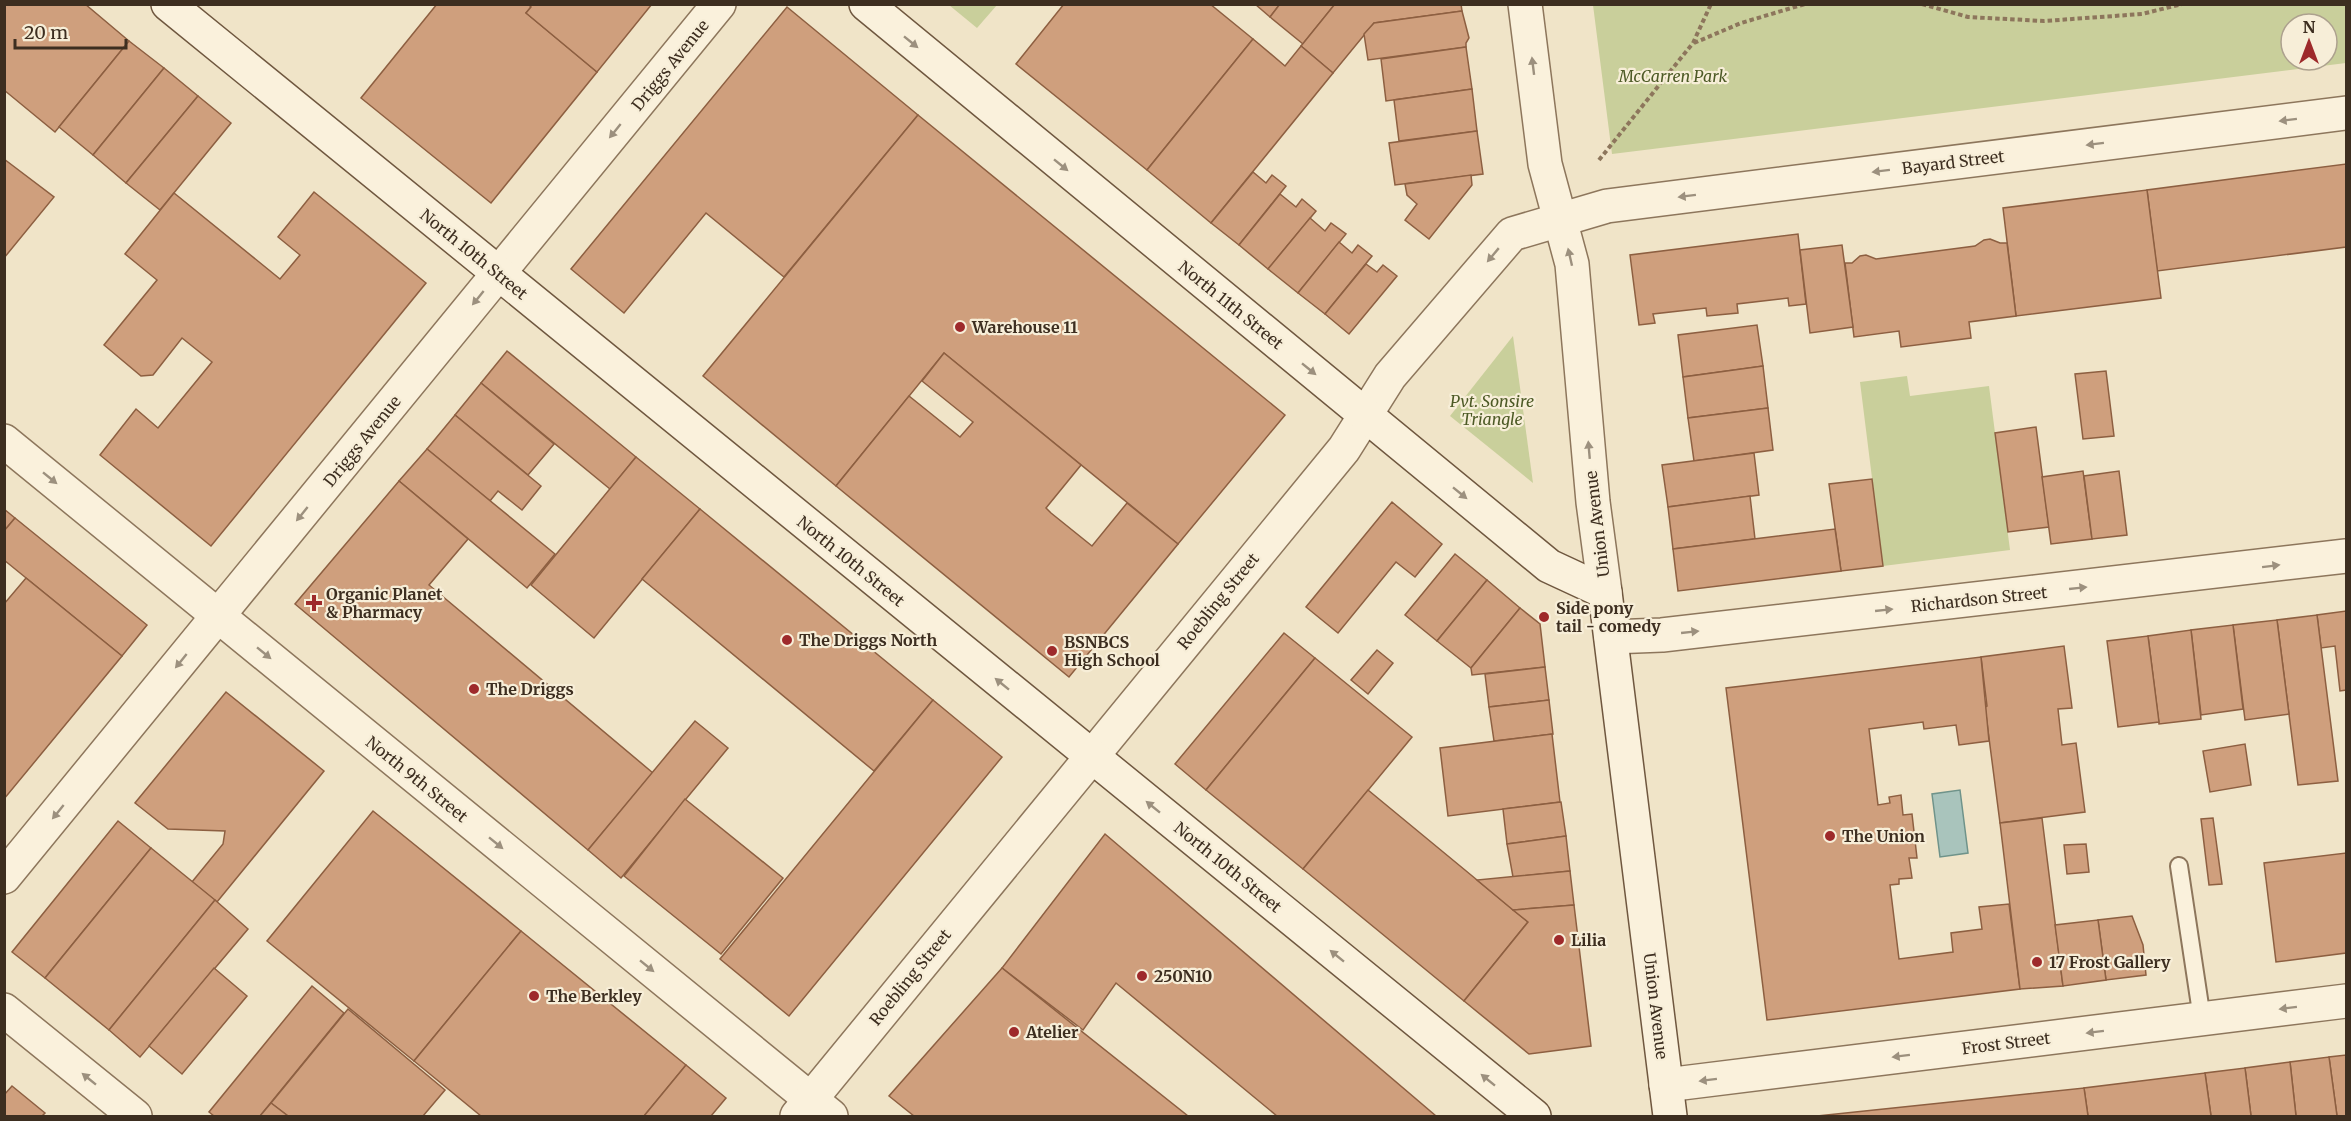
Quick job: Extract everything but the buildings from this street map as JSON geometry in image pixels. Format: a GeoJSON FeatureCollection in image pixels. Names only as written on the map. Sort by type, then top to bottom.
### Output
{"type":"FeatureCollection","features":[{"type":"Feature","properties":{"kind":"street","name":"North 10th Street"},"geometry":{"type":"LineString","coordinates":[[168,4],[1534,1116]]}},
{"type":"Feature","properties":{"kind":"street","name":"Driggs Avenue"},"geometry":{"type":"LineString","coordinates":[[4,877],[719,4]]}},
{"type":"Feature","properties":{"kind":"street","name":"North 11th Street"},"geometry":{"type":"LineString","coordinates":[[866,4],[1549,566],[1605,592]]}},
{"type":"Feature","properties":{"kind":"street","name":"Union Avenue"},"geometry":{"type":"LineString","coordinates":[[1525,4],[1545,164],[1572,264],[1593,502],[1668,1101]]}},
{"type":"Feature","properties":{"kind":"street","name":"Bayard Street"},"geometry":{"type":"LineString","coordinates":[[1560,219],[1606,206],[2346,113]]}},
{"type":"Feature","properties":{"kind":"street","name":"Roebling Street"},"geometry":{"type":"LineString","coordinates":[[813,1111],[1091,756],[1344,449],[1390,376],[1512,234],[1560,219]]}},
{"type":"Feature","properties":{"kind":"street","name":"North 9th Street"},"geometry":{"type":"LineString","coordinates":[[4,441],[813,1111]]}},
{"type":"Feature","properties":{"kind":"street","name":"Richardson Street"},"geometry":{"type":"LineString","coordinates":[[1611,637],[1662,635],[2346,556]]}},
{"type":"Feature","properties":{"kind":"street","name":"Frost Street"},"geometry":{"type":"LineString","coordinates":[[1668,1101],[2202,1019],[2346,1001]]}},
{"type":"Feature","properties":{"kind":"street"},"geometry":{"type":"LineString","coordinates":[[4,1010],[135,1116]]}},
{"type":"Feature","properties":{"kind":"lane"},"geometry":{"type":"LineString","coordinates":[[2179,866],[2202,1019]]}},
{"type":"Feature","properties":{"kind":"path"},"geometry":{"type":"LineString","coordinates":[[1599,160],[1693,43],[1711,4]]}},
{"type":"Feature","properties":{"kind":"path"},"geometry":{"type":"LineString","coordinates":[[1693,43],[1741,23],[1805,4]]}},
{"type":"Feature","properties":{"kind":"path"},"geometry":{"type":"LineString","coordinates":[[1922,4],[1968,16],[2044,21],[2142,14],[2182,4]]}},
{"type":"Feature","properties":{"kind":"green space"},"geometry":{"type":"Polygon","coordinates":[[[949,5],[997,5],[977,28],[949,5]]]}},
{"type":"Feature","properties":{"kind":"green space","name":"McCarren Park"},"geometry":{"type":"Polygon","coordinates":[[[1593,5],[2346,5],[2346,63],[2339,64],[2339,12],[2279,12],[2279,71],[1612,154],[1593,5]]]}},
{"type":"Feature","properties":{"kind":"green space","name":"Pvt. Sonsire Triangle"},"geometry":{"type":"Polygon","coordinates":[[[1513,336],[1533,483],[1450,416],[1513,336]]]}},
{"type":"Feature","properties":{"kind":"green space"},"geometry":{"type":"Polygon","coordinates":[[[1907,376],[1910,396],[1989,386],[2010,550],[1883,566],[1860,382],[1907,376]]]}},
{"type":"Feature","properties":{"kind":"water"},"geometry":{"type":"Polygon","coordinates":[[[1960,790],[1968,853],[1940,857],[1932,794],[1960,790]]]}},
{"type":"Feature","properties":{"kind":"place","name":"Warehouse 11"},"geometry":{"type":"Point","coordinates":[960,327]}},
{"type":"Feature","properties":{"kind":"place","name":"Organic Planet & Pharmacy"},"geometry":{"type":"Point","coordinates":[314,603]}},
{"type":"Feature","properties":{"kind":"place","name":"Side pony tail - comedy"},"geometry":{"type":"Point","coordinates":[1544,617]}},
{"type":"Feature","properties":{"kind":"place","name":"The Driggs North"},"geometry":{"type":"Point","coordinates":[787,640]}},
{"type":"Feature","properties":{"kind":"place","name":"BSNBCS High School"},"geometry":{"type":"Point","coordinates":[1052,651]}},
{"type":"Feature","properties":{"kind":"place","name":"The Driggs"},"geometry":{"type":"Point","coordinates":[474,689]}},
{"type":"Feature","properties":{"kind":"place","name":"The Union"},"geometry":{"type":"Point","coordinates":[1830,836]}},
{"type":"Feature","properties":{"kind":"place","name":"Lilia"},"geometry":{"type":"Point","coordinates":[1559,940]}},
{"type":"Feature","properties":{"kind":"place","name":"17 Frost Gallery"},"geometry":{"type":"Point","coordinates":[2037,962]}},
{"type":"Feature","properties":{"kind":"place","name":"250N10"},"geometry":{"type":"Point","coordinates":[1142,976]}},
{"type":"Feature","properties":{"kind":"place","name":"The Berkley"},"geometry":{"type":"Point","coordinates":[534,996]}},
{"type":"Feature","properties":{"kind":"place","name":"Atelier"},"geometry":{"type":"Point","coordinates":[1014,1032]}}]}
